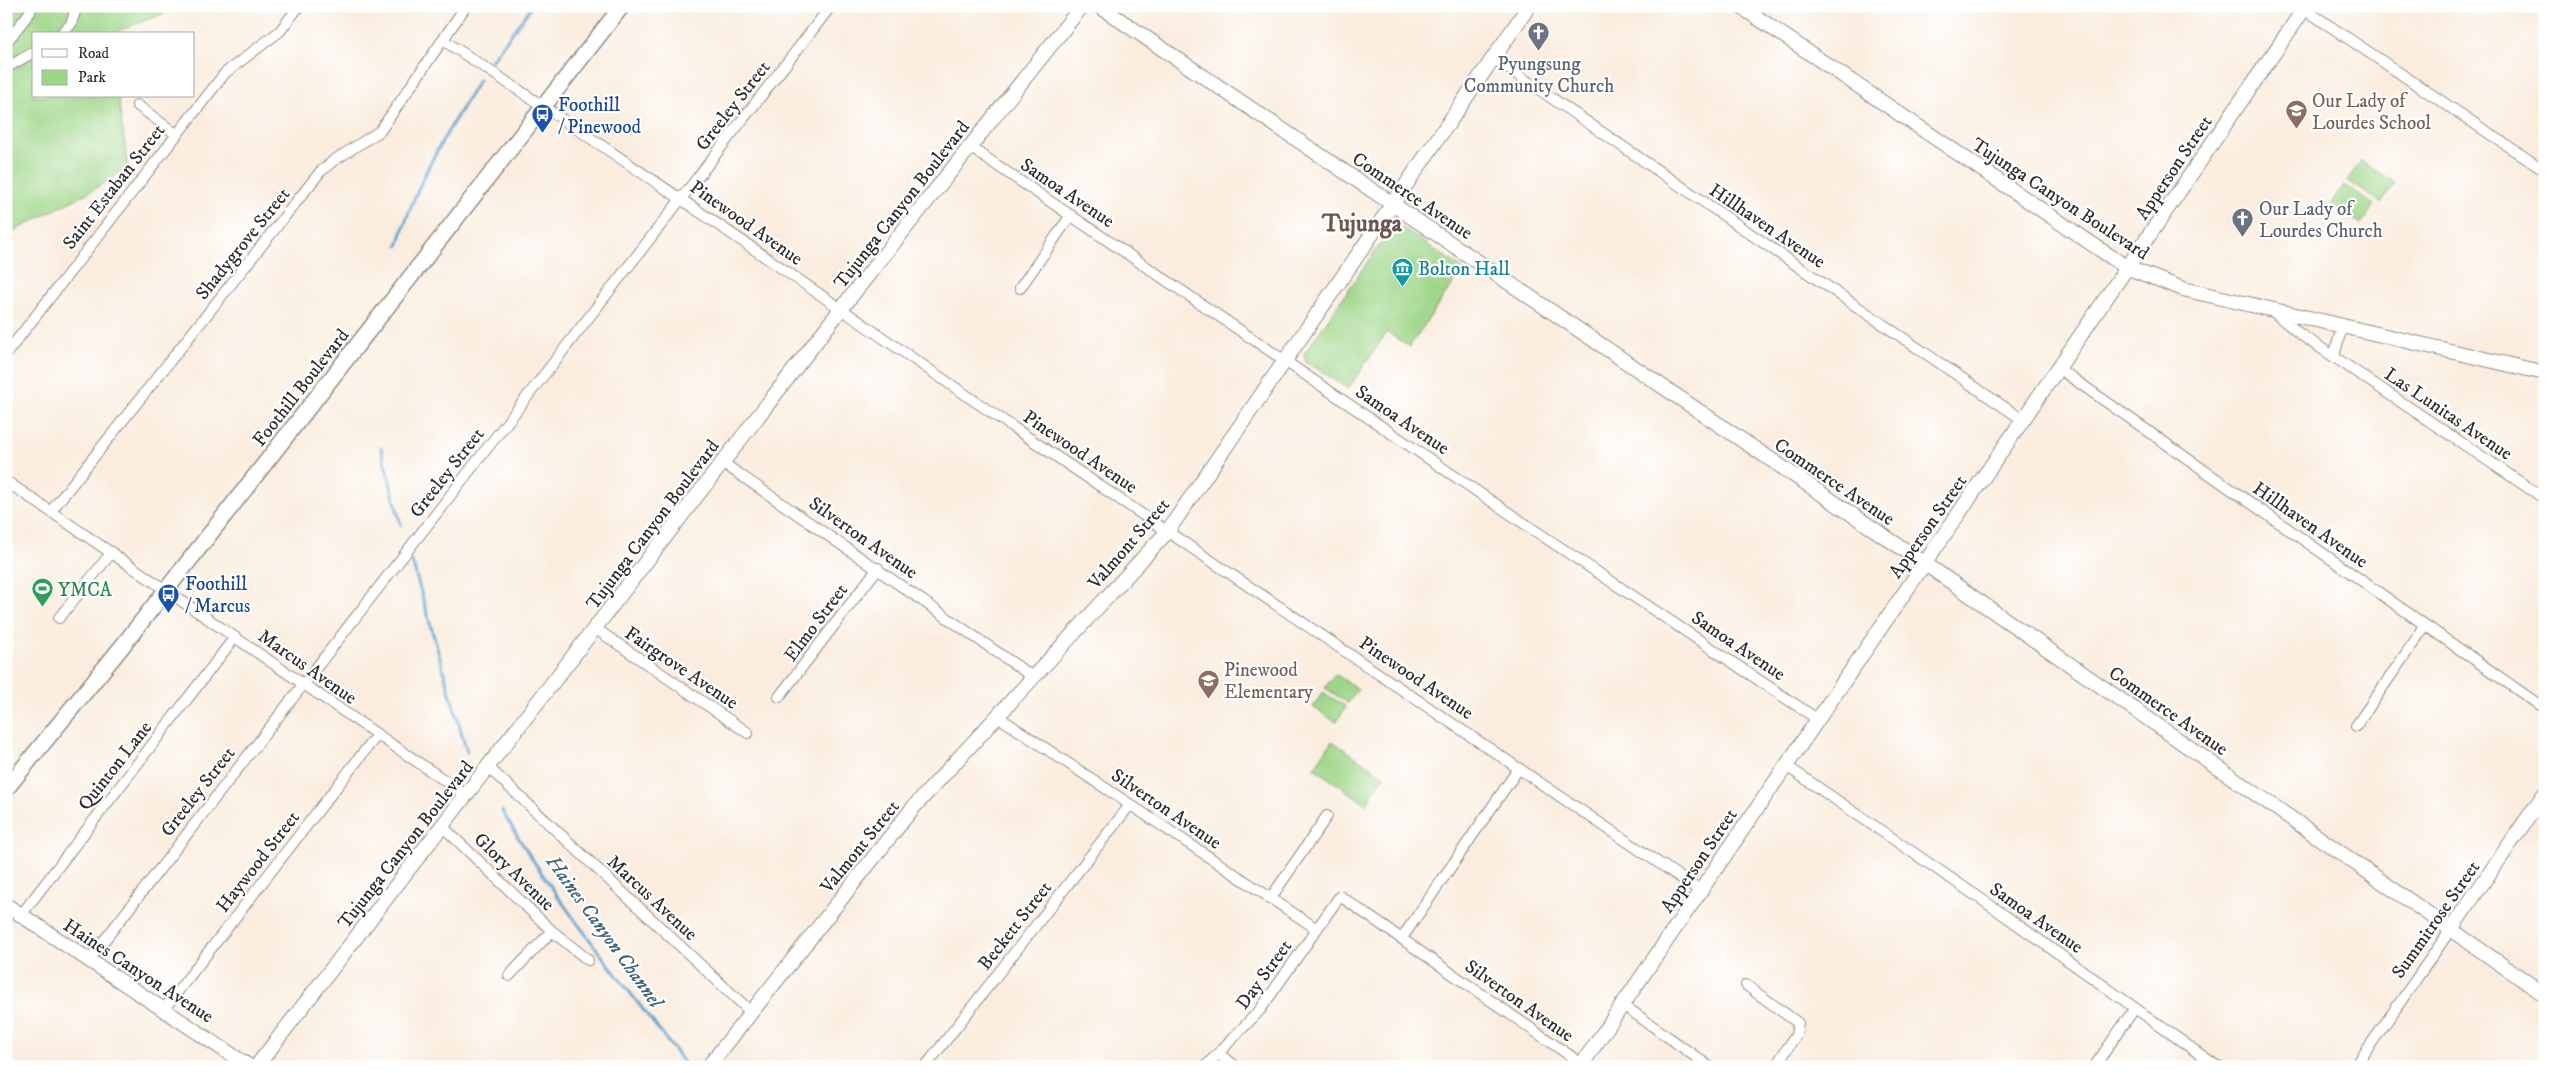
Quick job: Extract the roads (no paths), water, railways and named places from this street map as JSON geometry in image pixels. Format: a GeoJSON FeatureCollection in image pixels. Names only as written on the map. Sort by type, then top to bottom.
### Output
{"type":"FeatureCollection","features":[{"type":"Feature","properties":{"kind":"main road","name":"Foothill Boulevard"},"geometry":{"type":"LineString","coordinates":[[6,789],[166,590],[622,6]]}},
{"type":"Feature","properties":{"kind":"street"},"geometry":{"type":"LineString","coordinates":[[6,43],[30,12],[32,6]]}},
{"type":"Feature","properties":{"kind":"street"},"geometry":{"type":"LineString","coordinates":[[63,32],[71,24],[77,6]]}},
{"type":"Feature","properties":{"kind":"street","name":"Saint Estaban Street"},"geometry":{"type":"LineString","coordinates":[[6,354],[225,73],[280,31],[299,6]]}},
{"type":"Feature","properties":{"kind":"street","name":"Shadygrove Street"},"geometry":{"type":"LineString","coordinates":[[50,511],[320,172],[333,161],[380,131],[466,6]]}},
{"type":"Feature","properties":{"kind":"street","name":"Greeley Street"},"geometry":{"type":"LineString","coordinates":[[89,960],[832,6]]}},
{"type":"Feature","properties":{"kind":"street","name":"Tujunga Canyon Boulevard"},"geometry":{"type":"LineString","coordinates":[[256,1067],[841,310],[1082,6]]}},
{"type":"Feature","properties":{"kind":"street","name":"Commerce Avenue"},"geometry":{"type":"LineString","coordinates":[[1099,6],[1924,563],[2545,995]]}},
{"type":"Feature","properties":{"kind":"street","name":"Valmont Street"},"geometry":{"type":"LineString","coordinates":[[708,1067],[912,808],[1167,532],[1528,6]]}},
{"type":"Feature","properties":{"kind":"street","name":"Tujunga Canyon Boulevard"},"geometry":{"type":"LineString","coordinates":[[1740,6],[2126,267],[2183,289],[2545,373]]}},
{"type":"Feature","properties":{"kind":"street"},"geometry":{"type":"LineString","coordinates":[[2303,7],[2545,171]]}},
{"type":"Feature","properties":{"kind":"street","name":"Apperson Street"},"geometry":{"type":"LineString","coordinates":[[1581,1065],[1699,890],[2023,420],[2303,7]]}},
{"type":"Feature","properties":{"kind":"street","name":"Pinewood Avenue"},"geometry":{"type":"LineString","coordinates":[[444,40],[682,198],[841,310],[1167,532],[1699,890]]}},
{"type":"Feature","properties":{"kind":"street"},"geometry":{"type":"LineString","coordinates":[[6,68],[32,53]]}},
{"type":"Feature","properties":{"kind":"street","name":"Hillhaven Avenue"},"geometry":{"type":"LineString","coordinates":[[1493,58],[2023,420]]}},
{"type":"Feature","properties":{"kind":"street"},"geometry":{"type":"LineString","coordinates":[[137,106],[176,134]]}},
{"type":"Feature","properties":{"kind":"street","name":"Samoa Avenue"},"geometry":{"type":"LineString","coordinates":[[970,147],[1525,524],[1817,719]]}},
{"type":"Feature","properties":{"kind":"street"},"geometry":{"type":"LineString","coordinates":[[1020,288],[1071,215]]}},
{"type":"Feature","properties":{"kind":"street","name":"Las Lunitas Avenue"},"geometry":{"type":"LineString","coordinates":[[2269,308],[2300,334],[2545,499]]}},
{"type":"Feature","properties":{"kind":"street"},"geometry":{"type":"LineString","coordinates":[[2334,356],[2342,327]]}},
{"type":"Feature","properties":{"kind":"street","name":"Hillhaven Avenue"},"geometry":{"type":"LineString","coordinates":[[2058,368],[2545,710]]}},
{"type":"Feature","properties":{"kind":"street","name":"Silverton Avenue"},"geometry":{"type":"LineString","coordinates":[[723,463],[1033,676]]}},
{"type":"Feature","properties":{"kind":"street","name":"Marcus Avenue"},"geometry":{"type":"LineString","coordinates":[[6,480],[302,685],[466,795]]}},
{"type":"Feature","properties":{"kind":"street"},"geometry":{"type":"LineString","coordinates":[[59,618],[112,552]]}},
{"type":"Feature","properties":{"kind":"street","name":"Elmo Street"},"geometry":{"type":"LineString","coordinates":[[779,698],[878,568]]}},
{"type":"Feature","properties":{"kind":"street"},"geometry":{"type":"LineString","coordinates":[[2356,726],[2425,626]]}},
{"type":"Feature","properties":{"kind":"street","name":"Fairgrove Avenue"},"geometry":{"type":"LineString","coordinates":[[596,629],[748,733]]}},
{"type":"Feature","properties":{"kind":"street","name":"Quinton Lane"},"geometry":{"type":"LineString","coordinates":[[21,915],[235,638]]}},
{"type":"Feature","properties":{"kind":"street","name":"Silverton Avenue"},"geometry":{"type":"LineString","coordinates":[[998,716],[1317,929]]}},
{"type":"Feature","properties":{"kind":"street","name":"Haywood Street"},"geometry":{"type":"LineString","coordinates":[[164,1009],[377,735]]}},
{"type":"Feature","properties":{"kind":"street","name":"Samoa Avenue"},"geometry":{"type":"LineString","coordinates":[[1785,765],[1997,910],[2218,1067]]}},
{"type":"Feature","properties":{"kind":"street","name":"Marcus Avenue"},"geometry":{"type":"LineString","coordinates":[[488,767],[751,1012]]}},
{"type":"Feature","properties":{"kind":"street"},"geometry":{"type":"LineString","coordinates":[[1402,938],[1519,768]]}},
{"type":"Feature","properties":{"kind":"street","name":"Summitrose Street"},"geometry":{"type":"LineString","coordinates":[[2355,1067],[2545,793]]}},
{"type":"Feature","properties":{"kind":"street","name":"Beckett Street"},"geometry":{"type":"LineString","coordinates":[[925,1067],[1130,804]]}},
{"type":"Feature","properties":{"kind":"street"},"geometry":{"type":"LineString","coordinates":[[1270,899],[1327,816]]}},
{"type":"Feature","properties":{"kind":"street","name":"Glory Avenue"},"geometry":{"type":"LineString","coordinates":[[442,826],[552,931],[588,960]]}},
{"type":"Feature","properties":{"kind":"street","name":"Silverton Avenue"},"geometry":{"type":"LineString","coordinates":[[1340,896],[1581,1065]]}},
{"type":"Feature","properties":{"kind":"street","name":"Day Street"},"geometry":{"type":"LineString","coordinates":[[1205,1067],[1260,1010],[1340,896]]}},
{"type":"Feature","properties":{"kind":"street","name":"Haines Canyon Avenue"},"geometry":{"type":"LineString","coordinates":[[6,904],[250,1067]]}},
{"type":"Feature","properties":{"kind":"street"},"geometry":{"type":"LineString","coordinates":[[509,976],[552,931]]}},
{"type":"Feature","properties":{"kind":"street"},"geometry":{"type":"LineString","coordinates":[[1746,985],[1798,1023],[1796,1036],[1774,1067]]}},
{"type":"Feature","properties":{"kind":"street"},"geometry":{"type":"LineString","coordinates":[[1623,1005],[1710,1067]]}},
{"type":"Feature","properties":{"kind":"street"},"geometry":{"type":"LineString","coordinates":[[2094,1067],[2135,1008]]}},
{"type":"Feature","properties":{"kind":"street"},"geometry":{"type":"LineString","coordinates":[[1218,1054],[1237,1067]]}},
{"type":"Feature","properties":{"kind":"waterway","name":"Haines Canyon Channel"},"geometry":{"type":"LineString","coordinates":[[492,60],[532,6]]}},
{"type":"Feature","properties":{"kind":"waterway","name":"Haines Canyon Channel"},"geometry":{"type":"LineString","coordinates":[[398,246],[422,180],[443,140],[479,80]]}},
{"type":"Feature","properties":{"kind":"waterway","name":"Haines Canyon Channel"},"geometry":{"type":"LineString","coordinates":[[381,448],[401,525]]}},
{"type":"Feature","properties":{"kind":"waterway","name":"Haines Canyon Channel"},"geometry":{"type":"LineString","coordinates":[[412,561],[467,752]]}},
{"type":"Feature","properties":{"kind":"waterway","name":"Haines Canyon Channel"},"geometry":{"type":"LineString","coordinates":[[502,811],[567,909],[687,1067]]}},
{"type":"Feature","properties":{"kind":"place","name":"Pyungsung Community Church"},"geometry":{"type":"Point","coordinates":[1539,51]}},
{"type":"Feature","properties":{"kind":"place","name":"Our Lady of Lourdes School"},"geometry":{"type":"Point","coordinates":[2296,130]}},
{"type":"Feature","properties":{"kind":"place","name":"Foothill / Pinewood"},"geometry":{"type":"Point","coordinates":[542,134]}},
{"type":"Feature","properties":{"kind":"place","name":"Our Lady of Lourdes Church"},"geometry":{"type":"Point","coordinates":[2243,238]}},
{"type":"Feature","properties":{"kind":"place","name":"Bolton Hall"},"geometry":{"type":"Point","coordinates":[1402,287]}},
{"type":"Feature","properties":{"kind":"place","name":"YMCA"},"geometry":{"type":"Point","coordinates":[42,608]}},
{"type":"Feature","properties":{"kind":"place","name":"Foothill / Marcus"},"geometry":{"type":"Point","coordinates":[169,613]}},
{"type":"Feature","properties":{"kind":"place","name":"Pinewood Elementary"},"geometry":{"type":"Point","coordinates":[1208,699]}},
{"type":"Feature","properties":{"kind":"district","name":"Tujunga"},"geometry":{"type":"Point","coordinates":[1362,223]}}]}
